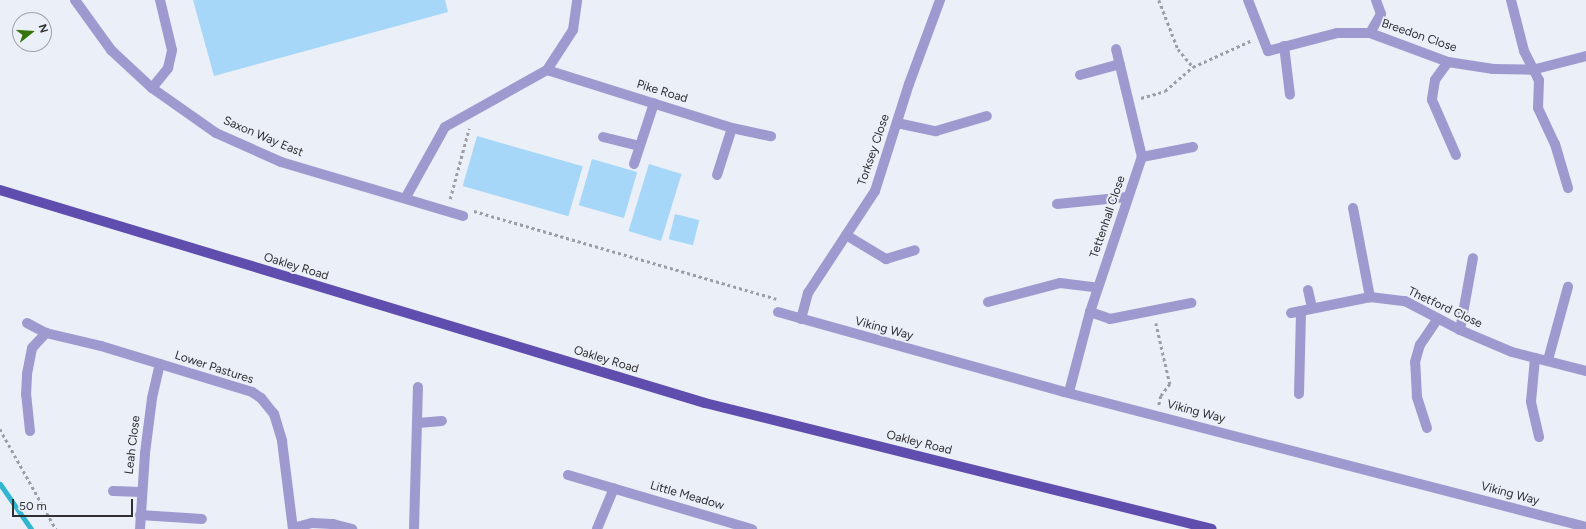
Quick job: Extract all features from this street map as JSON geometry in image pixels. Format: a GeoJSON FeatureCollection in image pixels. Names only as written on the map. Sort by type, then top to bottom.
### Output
{"type":"FeatureCollection","features":[{"type":"Feature","properties":{"kind":"main road","name":"Oakley Road"},"geometry":{"type":"LineString","coordinates":[[0,190],[705,403],[1212,529]]}},
{"type":"Feature","properties":{"kind":"street","name":"Saxon Way East"},"geometry":{"type":"LineString","coordinates":[[75,0],[111,50],[152,88],[216,133],[281,162],[406,197],[463,216]]}},
{"type":"Feature","properties":{"kind":"street"},"geometry":{"type":"LineString","coordinates":[[152,88],[168,68],[172,50],[160,0]]}},
{"type":"Feature","properties":{"kind":"street"},"geometry":{"type":"LineString","coordinates":[[406,197],[445,127],[547,70],[574,30],[577,0]]}},
{"type":"Feature","properties":{"kind":"street","name":"Torksey Close"},"geometry":{"type":"LineString","coordinates":[[801,319],[808,293],[875,191],[940,0]]}},
{"type":"Feature","properties":{"kind":"street"},"geometry":{"type":"LineString","coordinates":[[1248,0],[1262,35]]}},
{"type":"Feature","properties":{"kind":"street"},"geometry":{"type":"LineString","coordinates":[[1370,33],[1381,14],[1376,0]]}},
{"type":"Feature","properties":{"kind":"street"},"geometry":{"type":"LineString","coordinates":[[1511,0],[1524,52],[1532,70],[1539,80],[1538,108],[1555,144],[1568,188]]}},
{"type":"Feature","properties":{"kind":"street","name":"Breedon Close"},"geometry":{"type":"LineString","coordinates":[[1262,35],[1268,51],[1338,33],[1370,33],[1448,62],[1493,69],[1532,70],[1586,56]]}},
{"type":"Feature","properties":{"kind":"street"},"geometry":{"type":"LineString","coordinates":[[1284,46],[1290,95]]}},
{"type":"Feature","properties":{"kind":"street"},"geometry":{"type":"LineString","coordinates":[[1116,49],[1142,157],[1193,147]]}},
{"type":"Feature","properties":{"kind":"street"},"geometry":{"type":"LineString","coordinates":[[1448,62],[1434,80],[1432,100],[1456,155]]}},
{"type":"Feature","properties":{"kind":"street"},"geometry":{"type":"LineString","coordinates":[[1080,75],[1120,64]]}},
{"type":"Feature","properties":{"kind":"street","name":"Pike Road"},"geometry":{"type":"LineString","coordinates":[[547,70],[732,128],[771,136]]}},
{"type":"Feature","properties":{"kind":"street"},"geometry":{"type":"LineString","coordinates":[[634,164],[654,103]]}},
{"type":"Feature","properties":{"kind":"street"},"geometry":{"type":"LineString","coordinates":[[897,123],[936,131],[987,116]]}},
{"type":"Feature","properties":{"kind":"street"},"geometry":{"type":"LineString","coordinates":[[717,175],[732,128]]}},
{"type":"Feature","properties":{"kind":"street"},"geometry":{"type":"LineString","coordinates":[[603,136],[639,146]]}},
{"type":"Feature","properties":{"kind":"street","name":"Tettenhall Close"},"geometry":{"type":"LineString","coordinates":[[1069,392],[1090,312],[1142,157]]}},
{"type":"Feature","properties":{"kind":"street"},"geometry":{"type":"LineString","coordinates":[[1056,204],[1128,197]]}},
{"type":"Feature","properties":{"kind":"street"},"geometry":{"type":"LineString","coordinates":[[1352,208],[1370,297]]}},
{"type":"Feature","properties":{"kind":"street"},"geometry":{"type":"LineString","coordinates":[[846,235],[886,259],[915,250]]}},
{"type":"Feature","properties":{"kind":"street"},"geometry":{"type":"LineString","coordinates":[[1460,330],[1473,258]]}},
{"type":"Feature","properties":{"kind":"street"},"geometry":{"type":"LineString","coordinates":[[988,302],[1060,283],[1098,288]]}},
{"type":"Feature","properties":{"kind":"street"},"geometry":{"type":"LineString","coordinates":[[1548,360],[1568,287]]}},
{"type":"Feature","properties":{"kind":"street"},"geometry":{"type":"LineString","coordinates":[[1308,290],[1312,308]]}},
{"type":"Feature","properties":{"kind":"street","name":"Thetford Close"},"geometry":{"type":"LineString","coordinates":[[1291,313],[1370,297],[1405,301],[1460,330],[1512,352],[1548,360],[1586,371]]}},
{"type":"Feature","properties":{"kind":"street"},"geometry":{"type":"LineString","coordinates":[[1090,312],[1110,319],[1192,302]]}},
{"type":"Feature","properties":{"kind":"street"},"geometry":{"type":"LineString","coordinates":[[1299,394],[1301,311]]}},
{"type":"Feature","properties":{"kind":"street","name":"Viking Way"},"geometry":{"type":"LineString","coordinates":[[778,312],[1069,392],[1586,527]]}},
{"type":"Feature","properties":{"kind":"street"},"geometry":{"type":"LineString","coordinates":[[1427,428],[1417,397],[1415,362],[1420,345],[1438,318]]}},
{"type":"Feature","properties":{"kind":"street","name":"Lower Pastures"},"geometry":{"type":"LineString","coordinates":[[27,324],[46,333],[101,346],[252,392],[267,404],[274,414],[282,441],[285,478],[293,528]]}},
{"type":"Feature","properties":{"kind":"street"},"geometry":{"type":"LineString","coordinates":[[30,431],[26,395],[27,374],[32,348],[46,333]]}},
{"type":"Feature","properties":{"kind":"street"},"geometry":{"type":"LineString","coordinates":[[1535,358],[1531,402],[1539,437]]}},
{"type":"Feature","properties":{"kind":"street","name":"Leah Close"},"geometry":{"type":"LineString","coordinates":[[140,529],[141,492],[152,398],[160,364]]}},
{"type":"Feature","properties":{"kind":"street"},"geometry":{"type":"LineString","coordinates":[[414,529],[418,387]]}},
{"type":"Feature","properties":{"kind":"street"},"geometry":{"type":"LineString","coordinates":[[418,423],[442,421]]}},
{"type":"Feature","properties":{"kind":"street","name":"Little Meadow"},"geometry":{"type":"LineString","coordinates":[[568,475],[752,529]]}},
{"type":"Feature","properties":{"kind":"street"},"geometry":{"type":"LineString","coordinates":[[598,529],[614,488]]}},
{"type":"Feature","properties":{"kind":"street"},"geometry":{"type":"LineString","coordinates":[[113,491],[141,492]]}},
{"type":"Feature","properties":{"kind":"street"},"geometry":{"type":"LineString","coordinates":[[140,515],[202,519]]}},
{"type":"Feature","properties":{"kind":"street"},"geometry":{"type":"LineString","coordinates":[[293,528],[312,523],[333,524],[352,529]]}},
{"type":"Feature","properties":{"kind":"path"},"geometry":{"type":"LineString","coordinates":[[1159,0],[1178,49],[1193,67]]}},
{"type":"Feature","properties":{"kind":"path"},"geometry":{"type":"LineString","coordinates":[[1129,101],[1165,91],[1177,83],[1193,67],[1262,35]]}},
{"type":"Feature","properties":{"kind":"path"},"geometry":{"type":"LineString","coordinates":[[447,211],[469,130],[463,116]]}},
{"type":"Feature","properties":{"kind":"path"},"geometry":{"type":"LineString","coordinates":[[472,210],[784,301],[778,312]]}},
{"type":"Feature","properties":{"kind":"path"},"geometry":{"type":"LineString","coordinates":[[1153,310],[1170,384],[1161,396],[1156,415]]}},
{"type":"Feature","properties":{"kind":"path"},"geometry":{"type":"LineString","coordinates":[[0,429],[56,529]]}},
{"type":"Feature","properties":{"kind":"building"},"geometry":{"type":"Polygon","coordinates":[[[193,0],[445,0],[448,12],[214,76],[193,0]]]}},
{"type":"Feature","properties":{"kind":"building"},"geometry":{"type":"Polygon","coordinates":[[[477,136],[583,166],[568,216],[463,186],[477,136]]]}},
{"type":"Feature","properties":{"kind":"building"},"geometry":{"type":"Polygon","coordinates":[[[592,159],[637,172],[624,218],[579,205],[592,159]]]}},
{"type":"Feature","properties":{"kind":"building"},"geometry":{"type":"Polygon","coordinates":[[[649,164],[682,174],[661,241],[629,231],[649,164]]]}},
{"type":"Feature","properties":{"kind":"building"},"geometry":{"type":"Polygon","coordinates":[[[675,214],[699,220],[693,245],[669,239],[675,214]]]}},
{"type":"Feature","properties":{"kind":"waterway"},"geometry":{"type":"LineString","coordinates":[[0,484],[31,529]]}}]}
